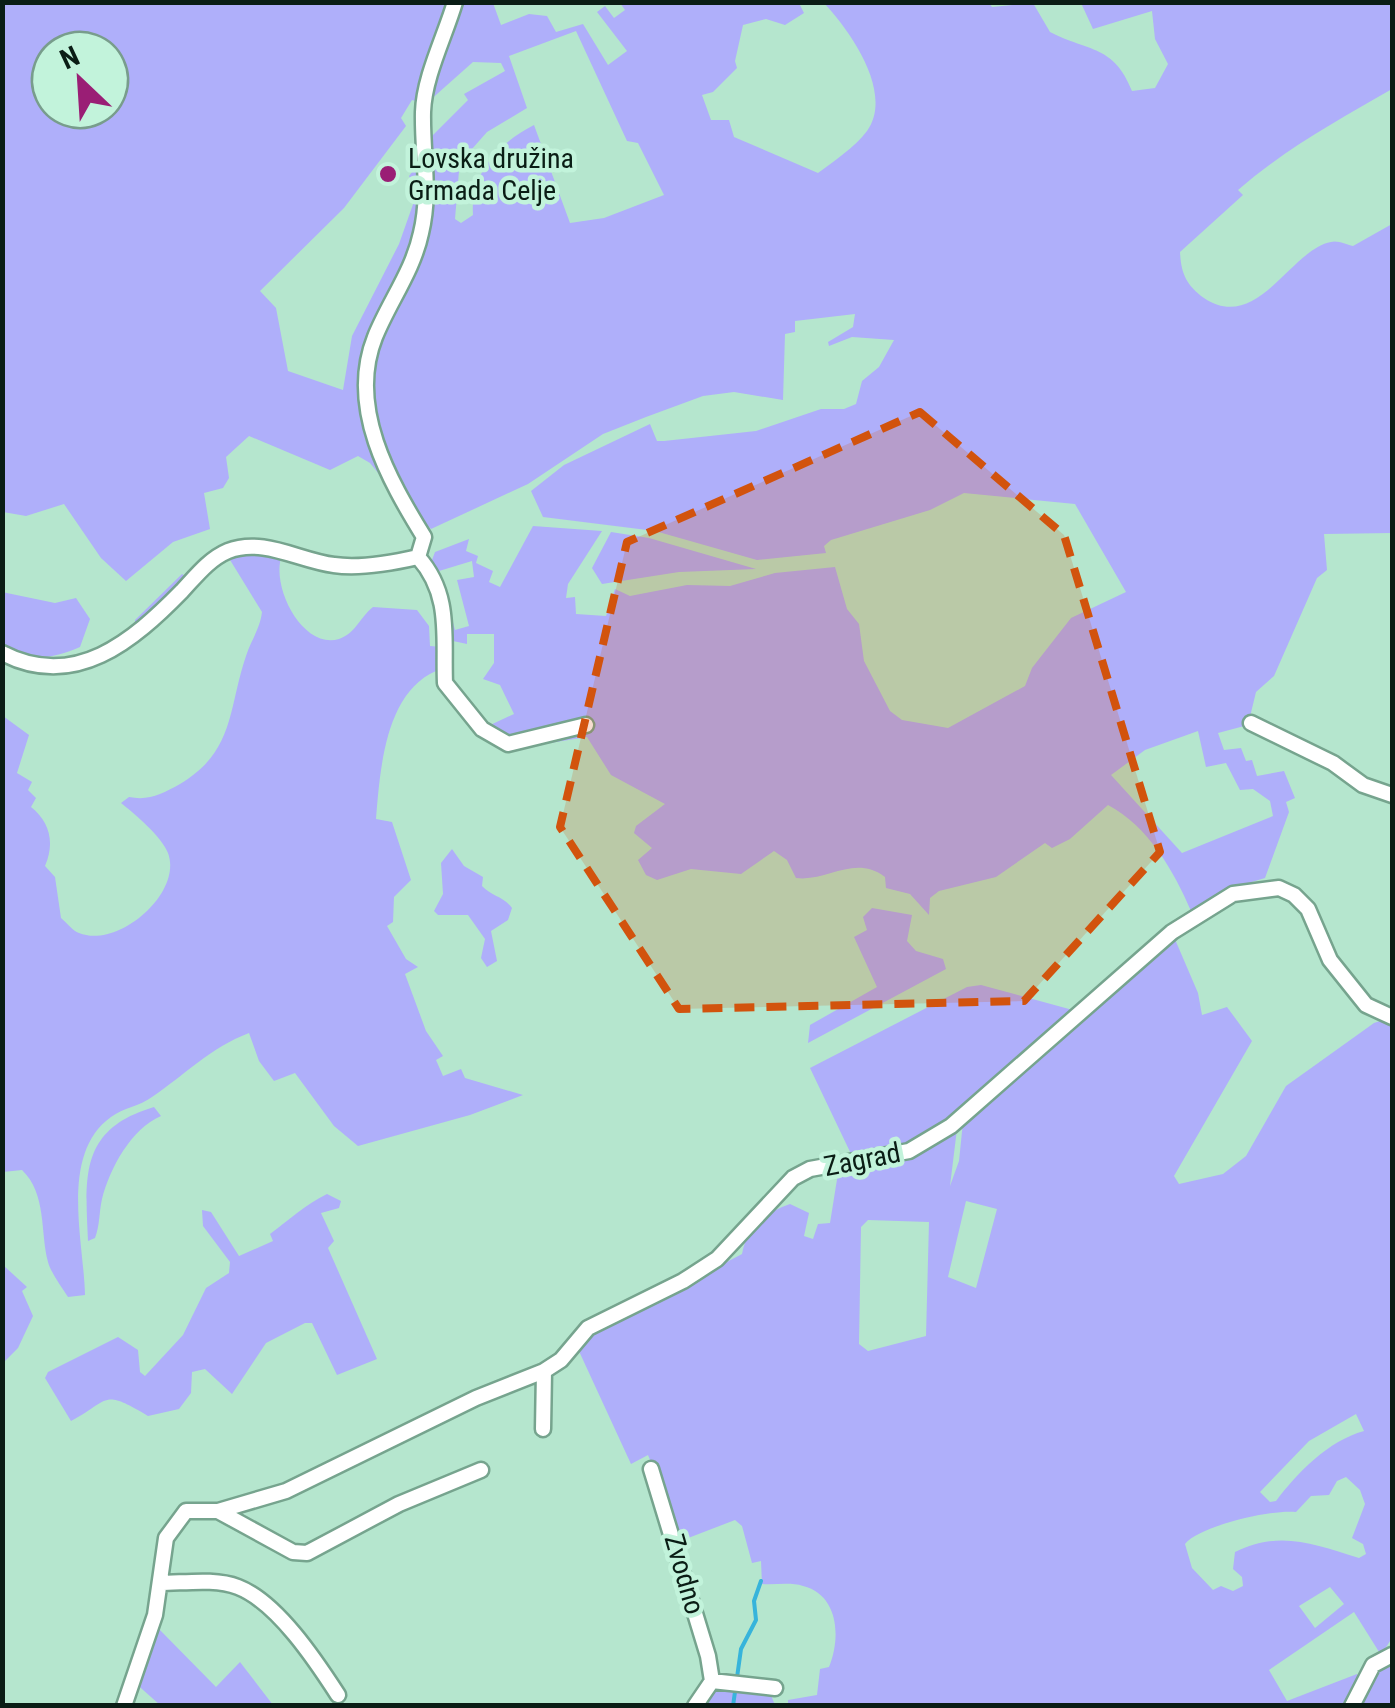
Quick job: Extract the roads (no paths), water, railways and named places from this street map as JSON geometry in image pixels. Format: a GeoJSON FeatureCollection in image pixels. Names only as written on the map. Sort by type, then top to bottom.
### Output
{"type":"FeatureCollection","features":[{"type":"Feature","properties":{"kind":"street"},"geometry":{"type":"LineString","coordinates":[[418,557],[424,537],[379,454],[370,418],[368,364],[374,339],[421,236],[428,193],[423,108],[455,2]]}},
{"type":"Feature","properties":{"kind":"street"},"geometry":{"type":"LineString","coordinates":[[2,653],[67,669],[100,658],[147,626],[209,562],[230,550],[256,548],[336,566],[418,557]]}},
{"type":"Feature","properties":{"kind":"street"},"geometry":{"type":"LineString","coordinates":[[418,557],[430,571],[449,637],[444,683],[482,729],[508,744],[586,725]]}},
{"type":"Feature","properties":{"kind":"street"},"geometry":{"type":"LineString","coordinates":[[1251,723],[1333,763],[1363,785],[1392,795]]}},
{"type":"Feature","properties":{"kind":"street","name":"Zagrad"},"geometry":{"type":"LineString","coordinates":[[124,1706],[155,1614],[166,1538],[186,1511],[218,1511],[286,1491],[461,1405],[544,1371],[561,1360],[588,1328],[717,1259],[794,1178],[810,1170],[910,1151],[951,1126],[1172,932],[1233,894],[1280,888],[1308,909],[1330,960],[1366,1005],[1392,1018]]}},
{"type":"Feature","properties":{"kind":"street"},"geometry":{"type":"LineString","coordinates":[[543,1429],[544,1371]]}},
{"type":"Feature","properties":{"kind":"street","name":"Zvodno"},"geometry":{"type":"LineString","coordinates":[[650,1468],[678,1545],[712,1681]]}},
{"type":"Feature","properties":{"kind":"street"},"geometry":{"type":"LineString","coordinates":[[218,1511],[282,1547],[307,1553],[398,1504],[481,1470]]}},
{"type":"Feature","properties":{"kind":"street"},"geometry":{"type":"LineString","coordinates":[[160,1583],[224,1583],[250,1594],[294,1635],[338,1695]]}},
{"type":"Feature","properties":{"kind":"street"},"geometry":{"type":"LineString","coordinates":[[1352,1706],[1373,1665],[1392,1654]]}},
{"type":"Feature","properties":{"kind":"street"},"geometry":{"type":"LineString","coordinates":[[695,1706],[712,1681],[775,1688]]}},
{"type":"Feature","properties":{"kind":"waterway"},"geometry":{"type":"LineString","coordinates":[[733,1706],[741,1649],[756,1620],[754,1601],[761,1581]]}},
{"type":"Feature","properties":{"kind":"place","name":"Lovska družina Grmada Celje"},"geometry":{"type":"Point","coordinates":[388,174]}}]}
